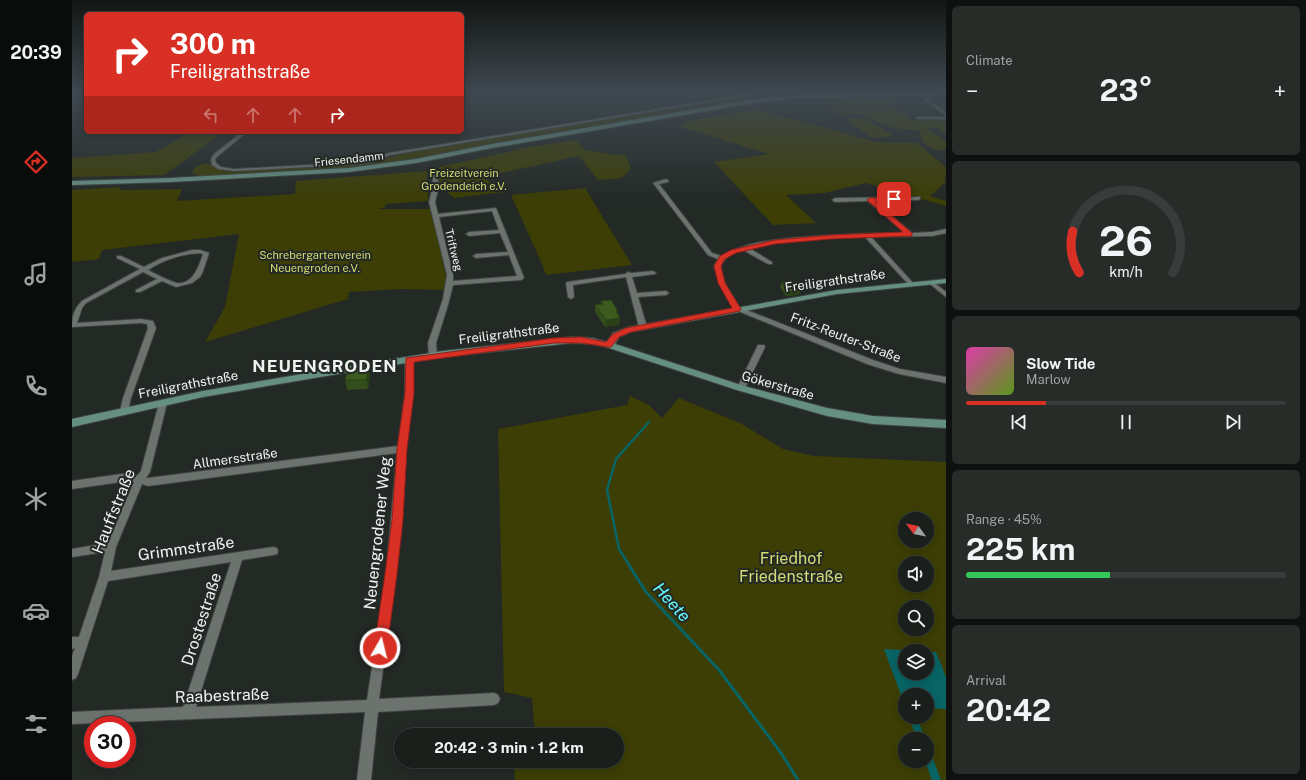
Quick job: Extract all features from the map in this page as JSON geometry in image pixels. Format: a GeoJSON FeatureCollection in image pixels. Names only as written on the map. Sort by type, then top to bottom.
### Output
{"type":"FeatureCollection","features":[{"type":"Feature","properties":{"kind":"main road","name":"Friesendamm"},"geometry":{"type":"LineString","coordinates":[[72,183],[171,180],[349,170],[403,163],[594,128]]}},
{"type":"Feature","properties":{"kind":"main road","name":"Freiligrathstraße"},"geometry":{"type":"LineString","coordinates":[[72,423],[234,389],[433,356],[554,341],[581,340],[608,345],[616,335],[622,332],[738,309],[837,292],[946,282]]}},
{"type":"Feature","properties":{"kind":"main road","name":"Gökerstraße"},"geometry":{"type":"LineString","coordinates":[[608,345],[794,404],[842,415],[886,421],[946,424]]}},
{"type":"Feature","properties":{"kind":"street"},"geometry":{"type":"LineString","coordinates":[[242,134],[216,155],[213,159],[214,164],[220,168],[234,170],[356,163],[371,161],[389,154],[547,128]]}},
{"type":"Feature","properties":{"kind":"street","name":"Triftweg"},"geometry":{"type":"LineString","coordinates":[[433,356],[431,343],[440,322],[450,283],[450,275],[432,202],[436,186],[434,171]]}},
{"type":"Feature","properties":{"kind":"street"},"geometry":{"type":"LineString","coordinates":[[666,181],[656,183],[710,254],[722,258]]}},
{"type":"Feature","properties":{"kind":"street"},"geometry":{"type":"LineString","coordinates":[[835,200],[918,198]]}},
{"type":"Feature","properties":{"kind":"street"},"geometry":{"type":"LineString","coordinates":[[870,200],[910,234]]}},
{"type":"Feature","properties":{"kind":"street"},"geometry":{"type":"LineString","coordinates":[[435,216],[494,208],[521,278],[450,283]]}},
{"type":"Feature","properties":{"kind":"street"},"geometry":{"type":"LineString","coordinates":[[468,234],[503,231]]}},
{"type":"Feature","properties":{"kind":"street"},"geometry":{"type":"LineString","coordinates":[[738,309],[722,283],[717,266],[722,258],[734,251],[775,242],[866,235],[941,234],[946,231]]}},
{"type":"Feature","properties":{"kind":"street"},"geometry":{"type":"LineString","coordinates":[[866,235],[912,285]]}},
{"type":"Feature","properties":{"kind":"street"},"geometry":{"type":"LineString","coordinates":[[744,248],[770,263]]}},
{"type":"Feature","properties":{"kind":"street"},"geometry":{"type":"LineString","coordinates":[[476,256],[512,252]]}},
{"type":"Feature","properties":{"kind":"street"},"geometry":{"type":"LineString","coordinates":[[119,257],[144,270],[162,279],[176,285],[182,285],[197,277],[201,270],[206,253],[177,254],[144,270],[84,302],[80,308],[72,325],[142,321],[150,323],[152,328],[127,398],[124,411]]}},
{"type":"Feature","properties":{"kind":"street"},"geometry":{"type":"LineString","coordinates":[[571,297],[569,283],[628,274],[653,272]]}},
{"type":"Feature","properties":{"kind":"street"},"geometry":{"type":"LineString","coordinates":[[628,274],[643,327]]}},
{"type":"Feature","properties":{"kind":"street"},"geometry":{"type":"LineString","coordinates":[[138,291],[162,279]]}},
{"type":"Feature","properties":{"kind":"street"},"geometry":{"type":"LineString","coordinates":[[932,283],[946,295]]}},
{"type":"Feature","properties":{"kind":"street"},"geometry":{"type":"LineString","coordinates":[[634,295],[666,293]]}},
{"type":"Feature","properties":{"kind":"street","name":"Fritz-Reuter-Straße"},"geometry":{"type":"LineString","coordinates":[[738,309],[870,362],[946,380]]}},
{"type":"Feature","properties":{"kind":"street"},"geometry":{"type":"LineString","coordinates":[[741,388],[761,348]]}},
{"type":"Feature","properties":{"kind":"street","name":"Neuengrodener Weg"},"geometry":{"type":"LineString","coordinates":[[364,780],[372,706],[391,574],[402,449],[409,393],[409,360]]}},
{"type":"Feature","properties":{"kind":"street","name":"Hauffstraße"},"geometry":{"type":"LineString","coordinates":[[72,674],[78,643],[104,577],[111,547],[139,480],[145,472],[163,403]]}},
{"type":"Feature","properties":{"kind":"street","name":"Allmersstraße"},"geometry":{"type":"LineString","coordinates":[[72,485],[128,477],[148,482],[402,449]]}},
{"type":"Feature","properties":{"kind":"street"},"geometry":{"type":"LineString","coordinates":[[72,552],[111,547]]}},
{"type":"Feature","properties":{"kind":"street","name":"Grimmstraße"},"geometry":{"type":"LineString","coordinates":[[104,577],[273,551]]}},
{"type":"Feature","properties":{"kind":"street","name":"Drostestraße"},"geometry":{"type":"LineString","coordinates":[[187,714],[238,557]]}},
{"type":"Feature","properties":{"kind":"street","name":"Raabestraße"},"geometry":{"type":"LineString","coordinates":[[72,718],[372,706],[494,699]]}},
{"type":"Feature","properties":{"kind":"green space"},"geometry":{"type":"Polygon","coordinates":[[[551,128],[583,128],[350,169],[199,176],[192,172],[196,167],[205,163],[221,169],[235,171],[352,165],[419,150],[551,128]]]}},
{"type":"Feature","properties":{"kind":"green space"},"geometry":{"type":"Polygon","coordinates":[[[687,128],[828,128],[876,142],[917,143],[946,167],[946,175],[944,177],[946,182],[930,196],[946,201],[946,206],[866,183],[824,193],[786,195],[816,223],[773,225],[714,162],[769,154],[687,128]]]}},
{"type":"Feature","properties":{"kind":"green space"},"geometry":{"type":"Polygon","coordinates":[[[859,128],[881,128],[893,136],[872,138],[859,128]]]}},
{"type":"Feature","properties":{"kind":"green space"},"geometry":{"type":"Polygon","coordinates":[[[897,128],[929,128],[927,129],[946,141],[946,149],[942,151],[926,145],[919,130],[897,128]]]}},
{"type":"Feature","properties":{"kind":"green space"},"geometry":{"type":"Polygon","coordinates":[[[937,128],[946,128],[946,134],[937,128]]]}},
{"type":"Feature","properties":{"kind":"green space"},"geometry":{"type":"Polygon","coordinates":[[[187,134],[218,136],[164,175],[72,177],[72,158],[156,152],[187,134]]]}},
{"type":"Feature","properties":{"kind":"green space","name":"Freizeitverein Grodendeich e.V."},"geometry":{"type":"Polygon","coordinates":[[[576,140],[585,150],[626,156],[631,168],[622,178],[598,180],[579,156],[483,177],[503,192],[454,198],[438,184],[439,167],[535,146],[576,140]]]}},
{"type":"Feature","properties":{"kind":"green space","name":"Schrebergartenverein Neuengroden e.V."},"geometry":{"type":"Polygon","coordinates":[[[427,171],[428,201],[386,204],[385,207],[377,209],[431,209],[447,281],[444,290],[401,289],[349,292],[348,299],[205,342],[225,307],[239,234],[102,250],[99,259],[72,262],[72,190],[121,187],[120,190],[182,189],[177,201],[295,194],[296,181],[427,171]]]}},
{"type":"Feature","properties":{"kind":"green space"},"geometry":{"type":"Polygon","coordinates":[[[585,188],[632,265],[546,275],[511,195],[585,188]]]}},
{"type":"Feature","properties":{"kind":"green space","name":"Friedhof Friedenstraße"},"geometry":{"type":"Polygon","coordinates":[[[630,396],[649,405],[662,418],[679,398],[740,423],[783,449],[814,456],[946,462],[946,780],[515,780],[514,768],[624,768],[624,728],[534,728],[532,698],[504,692],[498,429],[627,405],[630,396]]]}},
{"type":"Feature","properties":{"kind":"water"},"geometry":{"type":"Polygon","coordinates":[[[884,649],[898,650],[898,680],[934,680],[934,652],[936,652],[946,677],[946,709],[934,708],[934,688],[898,688],[884,649]]]}},
{"type":"Feature","properties":{"kind":"water"},"geometry":{"type":"Polygon","coordinates":[[[912,724],[920,724],[922,732],[914,732],[912,724]]]}},
{"type":"Feature","properties":{"kind":"water"},"geometry":{"type":"Polygon","coordinates":[[[934,762],[941,780],[932,780],[928,768],[934,768],[934,762]]]}},
{"type":"Feature","properties":{"kind":"building"},"geometry":{"type":"Polygon","coordinates":[[[782,282],[798,282],[802,288],[799,288],[800,290],[788,292],[782,282]]]}},
{"type":"Feature","properties":{"kind":"building"},"geometry":{"type":"Polygon","coordinates":[[[611,300],[618,311],[616,311],[620,318],[606,320],[595,305],[603,304],[601,301],[611,300]]]}},
{"type":"Feature","properties":{"kind":"building"},"geometry":{"type":"Polygon","coordinates":[[[369,365],[366,380],[345,380],[347,374],[350,374],[352,366],[369,365]]]}},
{"type":"Feature","properties":{"kind":"waterway","name":"Heete"},"geometry":{"type":"LineString","coordinates":[[631,568],[619,549],[607,490],[616,459],[649,422]]}},
{"type":"Feature","properties":{"kind":"waterway","name":"Heete"},"geometry":{"type":"LineString","coordinates":[[630,567],[646,592],[719,670],[781,753],[798,780]]}},
{"type":"Feature","properties":{"kind":"district","name":"NEUENGRODEN"},"geometry":{"type":"Point","coordinates":[325,366]}},
{"type":"Feature","properties":{"kind":"route"},"geometry":{"type":"LineString","coordinates":[[380,648],[397,520],[402,449],[409,393],[409,360],[443,354],[554,341],[581,340],[608,345],[616,335],[629,330],[737,309],[722,283],[717,266],[722,258],[734,251],[751,246],[775,242],[831,237],[910,234],[870,200],[894,199]]}}]}
